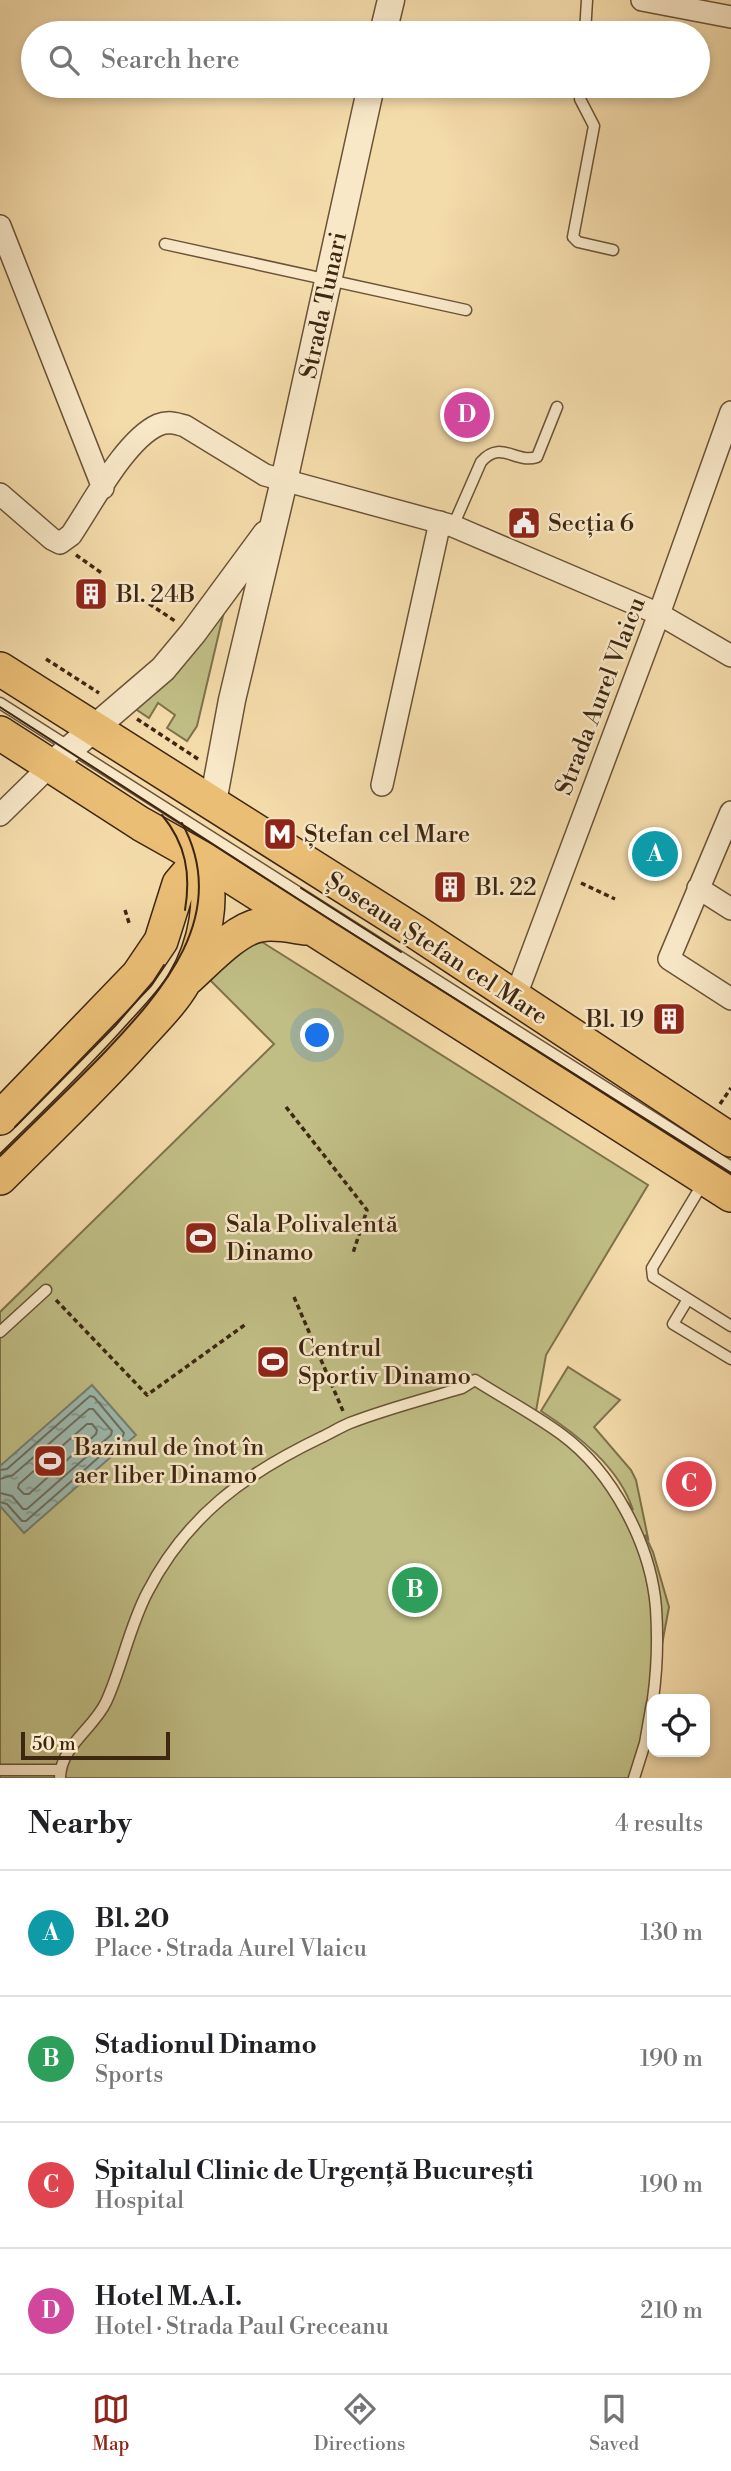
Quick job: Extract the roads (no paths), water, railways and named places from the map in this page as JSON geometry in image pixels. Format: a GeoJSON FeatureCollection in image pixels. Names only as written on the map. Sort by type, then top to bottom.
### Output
{"type":"FeatureCollection","features":[{"type":"Feature","properties":{"kind":"main road","name":"Șoseaua Ștefan cel Mare"},"geometry":{"type":"LineString","coordinates":[[0,669],[141,824],[207,831],[310,929],[722,1180]]}},
{"type":"Feature","properties":{"kind":"main road","name":"Șoseaua Ștefan cel Mare"},"geometry":{"type":"LineString","coordinates":[[0,733],[72,747],[207,831],[515,998],[731,1140]]}},
{"type":"Feature","properties":{"kind":"main road"},"geometry":{"type":"LineString","coordinates":[[184,982],[200,939],[208,903],[205,868],[207,831]]}},
{"type":"Feature","properties":{"kind":"main road"},"geometry":{"type":"LineString","coordinates":[[0,1118],[138,975],[161,942],[179,884],[207,831]]}},
{"type":"Feature","properties":{"kind":"main road"},"geometry":{"type":"LineString","coordinates":[[0,1178],[111,1068],[184,982],[233,938],[258,925],[279,924],[310,929]]}},
{"type":"Feature","properties":{"kind":"street"},"geometry":{"type":"LineString","coordinates":[[386,21],[391,0]]}},
{"type":"Feature","properties":{"kind":"street"},"geometry":{"type":"LineString","coordinates":[[642,0],[731,17]]}},
{"type":"Feature","properties":{"kind":"street","name":"Strada Tunari"},"geometry":{"type":"LineString","coordinates":[[207,831],[232,700],[284,481],[368,98]]}},
{"type":"Feature","properties":{"kind":"street"},"geometry":{"type":"LineString","coordinates":[[0,226],[103,488]]}},
{"type":"Feature","properties":{"kind":"street","name":"Strada Aurel Vlaicu"},"geometry":{"type":"LineString","coordinates":[[515,998],[659,614],[731,412]]}},
{"type":"Feature","properties":{"kind":"street"},"geometry":{"type":"LineString","coordinates":[[0,494],[60,543],[71,535],[133,445],[160,424],[172,422],[184,426],[252,470],[447,524],[659,614],[731,656]]}},
{"type":"Feature","properties":{"kind":"street","name":"Strada Tunari"},"geometry":{"type":"LineString","coordinates":[[72,747],[163,669],[274,524]]}},
{"type":"Feature","properties":{"kind":"street"},"geometry":{"type":"LineString","coordinates":[[382,785],[447,524]]}},
{"type":"Feature","properties":{"kind":"street"},"geometry":{"type":"LineString","coordinates":[[0,815],[72,747]]}},
{"type":"Feature","properties":{"kind":"street"},"geometry":{"type":"LineString","coordinates":[[731,812],[669,959],[731,999]]}},
{"type":"Feature","properties":{"kind":"street"},"geometry":{"type":"LineString","coordinates":[[698,888],[731,909]]}},
{"type":"Feature","properties":{"kind":"lane"},"geometry":{"type":"LineString","coordinates":[[586,21],[587,0]]}},
{"type":"Feature","properties":{"kind":"lane"},"geometry":{"type":"LineString","coordinates":[[580,98],[594,126],[573,237],[578,242],[613,250]]}},
{"type":"Feature","properties":{"kind":"lane"},"geometry":{"type":"LineString","coordinates":[[165,244],[466,310]]}},
{"type":"Feature","properties":{"kind":"lane"},"geometry":{"type":"LineString","coordinates":[[447,524],[488,454],[497,451],[537,457],[557,407]]}},
{"type":"Feature","properties":{"kind":"lane","name":"Șoseaua Ștefan cel Mare"},"geometry":{"type":"LineString","coordinates":[[0,703],[72,747]]}},
{"type":"Feature","properties":{"kind":"lane","name":"Șoseaua Ștefan cel Mare"},"geometry":{"type":"LineString","coordinates":[[207,831],[722,1180]]}},
{"type":"Feature","properties":{"kind":"lane"},"geometry":{"type":"LineString","coordinates":[[722,1180],[652,1268],[653,1278],[731,1326]]}},
{"type":"Feature","properties":{"kind":"lane"},"geometry":{"type":"LineString","coordinates":[[0,1332],[46,1290]]}},
{"type":"Feature","properties":{"kind":"lane"},"geometry":{"type":"LineString","coordinates":[[688,1299],[673,1324],[731,1359]]}},
{"type":"Feature","properties":{"kind":"lane"},"geometry":{"type":"LineString","coordinates":[[0,1770],[60,1774],[79,1736],[97,1719],[106,1703],[147,1593],[179,1544],[223,1497],[261,1468],[349,1423],[462,1388],[475,1380],[562,1435],[598,1470],[621,1502],[645,1553],[656,1606],[657,1651],[654,1694]]}},
{"type":"Feature","properties":{"kind":"lane"},"geometry":{"type":"LineString","coordinates":[[634,1778],[647,1732]]}},
{"type":"Feature","properties":{"kind":"water"},"geometry":{"type":"Polygon","coordinates":[[[92,1385],[136,1435],[24,1533],[0,1506],[0,1466],[92,1385]]]}},
{"type":"Feature","properties":{"kind":"tram line"},"geometry":{"type":"LineString","coordinates":[[0,707],[731,1173]]}},
{"type":"Feature","properties":{"kind":"tram line"},"geometry":{"type":"LineString","coordinates":[[162,815],[177,837],[185,860],[185,910]]}},
{"type":"Feature","properties":{"kind":"tram line"},"geometry":{"type":"LineString","coordinates":[[0,1156],[125,1031],[167,978],[183,950],[194,920],[199,889],[195,857],[182,823]]}},
{"type":"Feature","properties":{"kind":"tram line"},"geometry":{"type":"LineString","coordinates":[[301,888],[401,952]]}},
{"type":"Feature","properties":{"kind":"tram line"},"geometry":{"type":"LineString","coordinates":[[15,1127],[115,1026],[164,965]]}},
{"type":"Feature","properties":{"kind":"place","name":"Hotel M.A.I."},"geometry":{"type":"Point","coordinates":[467,415]}},
{"type":"Feature","properties":{"kind":"place","name":"Secția 6"},"geometry":{"type":"Point","coordinates":[524,523]}},
{"type":"Feature","properties":{"kind":"place","name":"Bl. 24B"},"geometry":{"type":"Point","coordinates":[91,594]}},
{"type":"Feature","properties":{"kind":"place","name":"Ștefan cel Mare"},"geometry":{"type":"Point","coordinates":[280,834]}},
{"type":"Feature","properties":{"kind":"place","name":"Bl. 20"},"geometry":{"type":"Point","coordinates":[655,854]}},
{"type":"Feature","properties":{"kind":"place","name":"Bl. 22"},"geometry":{"type":"Point","coordinates":[450,887]}},
{"type":"Feature","properties":{"kind":"place","name":"Bl. 19"},"geometry":{"type":"Point","coordinates":[669,1019]}},
{"type":"Feature","properties":{"kind":"place","name":"Sala Polivalentă Dinamo"},"geometry":{"type":"Point","coordinates":[201,1238]}},
{"type":"Feature","properties":{"kind":"place","name":"Centrul Sportiv Dinamo"},"geometry":{"type":"Point","coordinates":[273,1362]}},
{"type":"Feature","properties":{"kind":"place","name":"Bazinul de înot în aer liber Dinamo"},"geometry":{"type":"Point","coordinates":[50,1461]}},
{"type":"Feature","properties":{"kind":"place","name":"Spitalul Clinic de Urgență București"},"geometry":{"type":"Point","coordinates":[689,1484]}},
{"type":"Feature","properties":{"kind":"place","name":"Stadionul Dinamo"},"geometry":{"type":"Point","coordinates":[415,1590]}}]}
